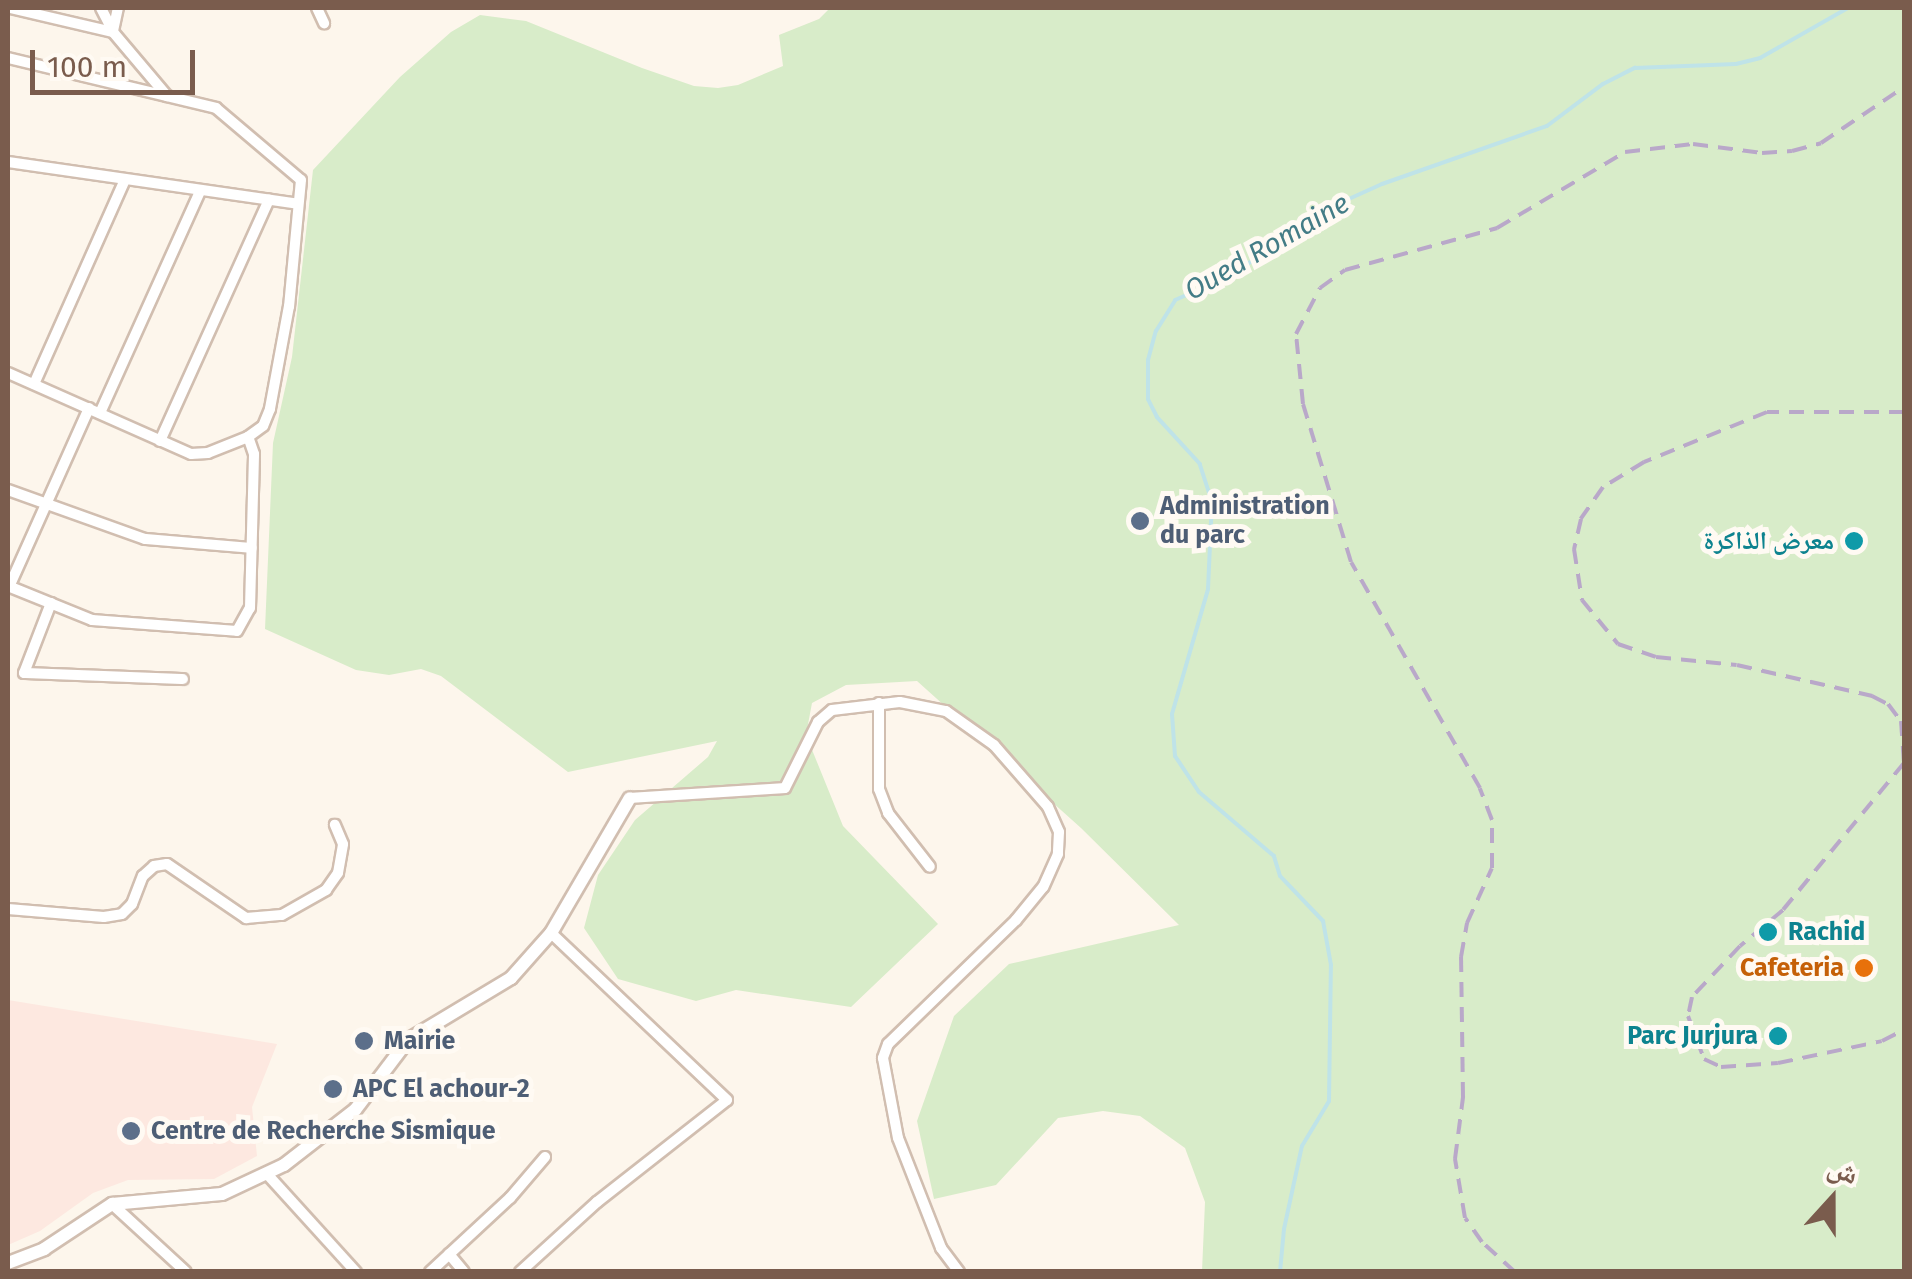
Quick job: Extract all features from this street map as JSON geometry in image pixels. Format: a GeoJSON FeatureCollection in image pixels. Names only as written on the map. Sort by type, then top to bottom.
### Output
{"type":"FeatureCollection","features":[{"type":"Feature","properties":{"kind":"street"},"geometry":{"type":"LineString","coordinates":[[10,8],[113,32]]}},
{"type":"Feature","properties":{"kind":"street"},"geometry":{"type":"LineString","coordinates":[[101,8],[113,32],[167,97]]}},
{"type":"Feature","properties":{"kind":"street"},"geometry":{"type":"LineString","coordinates":[[113,32],[118,8]]}},
{"type":"Feature","properties":{"kind":"street"},"geometry":{"type":"LineString","coordinates":[[317,8],[324,24]]}},
{"type":"Feature","properties":{"kind":"street"},"geometry":{"type":"LineString","coordinates":[[8,58],[222,112],[299,175],[289,306],[270,409],[264,426],[248,437],[208,453],[192,454],[8,372]]}},
{"type":"Feature","properties":{"kind":"street"},"geometry":{"type":"LineString","coordinates":[[8,162],[124,182],[298,204]]}},
{"type":"Feature","properties":{"kind":"street"},"geometry":{"type":"LineString","coordinates":[[34,384],[124,182]]}},
{"type":"Feature","properties":{"kind":"street"},"geometry":{"type":"LineString","coordinates":[[200,192],[8,586],[92,620],[238,631],[250,608],[254,454],[248,437]]}},
{"type":"Feature","properties":{"kind":"street"},"geometry":{"type":"LineString","coordinates":[[160,441],[269,200]]}},
{"type":"Feature","properties":{"kind":"street"},"geometry":{"type":"LineString","coordinates":[[8,490],[146,539],[252,548]]}},
{"type":"Feature","properties":{"kind":"street"},"geometry":{"type":"LineString","coordinates":[[50,603],[24,673],[183,680]]}},
{"type":"Feature","properties":{"kind":"street"},"geometry":{"type":"LineString","coordinates":[[879,703],[880,788],[888,813],[930,867]]}},
{"type":"Feature","properties":{"kind":"street"},"geometry":{"type":"LineString","coordinates":[[13,1265],[112,1204],[222,1194],[268,1175],[355,1110],[408,1040],[511,978],[552,934],[630,798],[785,788],[818,722],[847,705],[920,703],[946,711],[994,745],[1048,807],[1060,832],[1058,854],[1043,887],[1016,920],[888,1044],[883,1058],[898,1138],[941,1248],[959,1272]]}},
{"type":"Feature","properties":{"kind":"street"},"geometry":{"type":"LineString","coordinates":[[8,909],[104,917],[122,914],[132,904],[143,876],[154,866],[167,864],[246,918],[282,915],[326,890],[338,873],[343,844],[335,825]]}},
{"type":"Feature","properties":{"kind":"street"},"geometry":{"type":"LineString","coordinates":[[520,1272],[597,1202],[726,1100],[552,934]]}},
{"type":"Feature","properties":{"kind":"street"},"geometry":{"type":"LineString","coordinates":[[430,1272],[510,1198],[544,1157]]}},
{"type":"Feature","properties":{"kind":"street"},"geometry":{"type":"LineString","coordinates":[[268,1175],[356,1272]]}},
{"type":"Feature","properties":{"kind":"street"},"geometry":{"type":"LineString","coordinates":[[112,1204],[186,1272]]}},
{"type":"Feature","properties":{"kind":"street"},"geometry":{"type":"LineString","coordinates":[[449,1254],[464,1272]]}},
{"type":"Feature","properties":{"kind":"shaded area","name":"Centre de Recherche Sismique"},"geometry":{"type":"Polygon","coordinates":[[[8,1000],[277,1044],[252,1107],[257,1156],[214,1179],[128,1180],[93,1193],[40,1231],[8,1245],[8,1000]]]}},
{"type":"Feature","properties":{"kind":"green space"},"geometry":{"type":"Polygon","coordinates":[[[830,8],[1904,8],[1904,1271],[1202,1271],[1205,1202],[1185,1148],[1140,1116],[1103,1111],[1058,1118],[996,1185],[934,1199],[917,1121],[954,1016],[1009,964],[1179,925],[1081,828],[917,681],[846,685],[812,703],[806,735],[843,826],[938,924],[851,1007],[736,990],[696,1001],[618,979],[584,928],[598,875],[635,820],[708,757],[717,741],[568,772],[441,676],[421,669],[389,675],[356,670],[265,629],[273,443],[292,357],[313,170],[400,77],[451,32],[480,15],[526,21],[642,68],[694,86],[718,88],[738,85],[783,66],[779,35],[819,19],[830,8]]]}},
{"type":"Feature","properties":{"kind":"waterway","name":"Oued Romaine"},"geometry":{"type":"LineString","coordinates":[[1280,1272],[1284,1229],[1302,1146],[1329,1101],[1331,965],[1323,921],[1280,876],[1274,856],[1199,792],[1175,756],[1172,714],[1208,589],[1212,502],[1200,464],[1157,417],[1148,399],[1148,360],[1156,331],[1175,300],[1230,276],[1331,207],[1382,184],[1547,126],[1603,84],[1635,68],[1736,64],[1760,58],[1848,8]]}},
{"type":"Feature","properties":{"kind":"railway"},"geometry":{"type":"LineString","coordinates":[[1515,1272],[1482,1242],[1465,1218],[1455,1159],[1463,1097],[1461,957],[1467,923],[1492,868],[1492,820],[1480,788],[1351,562],[1303,404],[1296,334],[1320,288],[1345,270],[1497,228],[1625,152],[1693,144],[1762,153],[1792,151],[1821,143],[1904,87]]}},
{"type":"Feature","properties":{"kind":"railway"},"geometry":{"type":"LineString","coordinates":[[1904,412],[1767,412],[1644,462],[1603,487],[1581,519],[1574,549],[1582,600],[1618,644],[1656,657],[1737,665],[1872,696],[1888,704],[1901,721],[1904,763],[1783,910],[1740,946],[1692,997],[1688,1016],[1704,1059],[1721,1067],[1778,1063],[1882,1041],[1904,1030]]}},
{"type":"Feature","properties":{"kind":"place","name":"Administration du parc"},"geometry":{"type":"Point","coordinates":[1140,521]}},
{"type":"Feature","properties":{"kind":"place","name":"معرض الذاكرة"},"geometry":{"type":"Point","coordinates":[1854,541]}},
{"type":"Feature","properties":{"kind":"place","name":"Rachid"},"geometry":{"type":"Point","coordinates":[1768,932]}},
{"type":"Feature","properties":{"kind":"place","name":"Cafeteria"},"geometry":{"type":"Point","coordinates":[1864,968]}},
{"type":"Feature","properties":{"kind":"place","name":"Parc Jurjura"},"geometry":{"type":"Point","coordinates":[1778,1036]}},
{"type":"Feature","properties":{"kind":"place","name":"Mairie"},"geometry":{"type":"Point","coordinates":[364,1041]}},
{"type":"Feature","properties":{"kind":"place","name":"APC El achour-2"},"geometry":{"type":"Point","coordinates":[333,1089]}},
{"type":"Feature","properties":{"kind":"place","name":"Centre de Recherche Sismique"},"geometry":{"type":"Point","coordinates":[131,1131]}}]}
